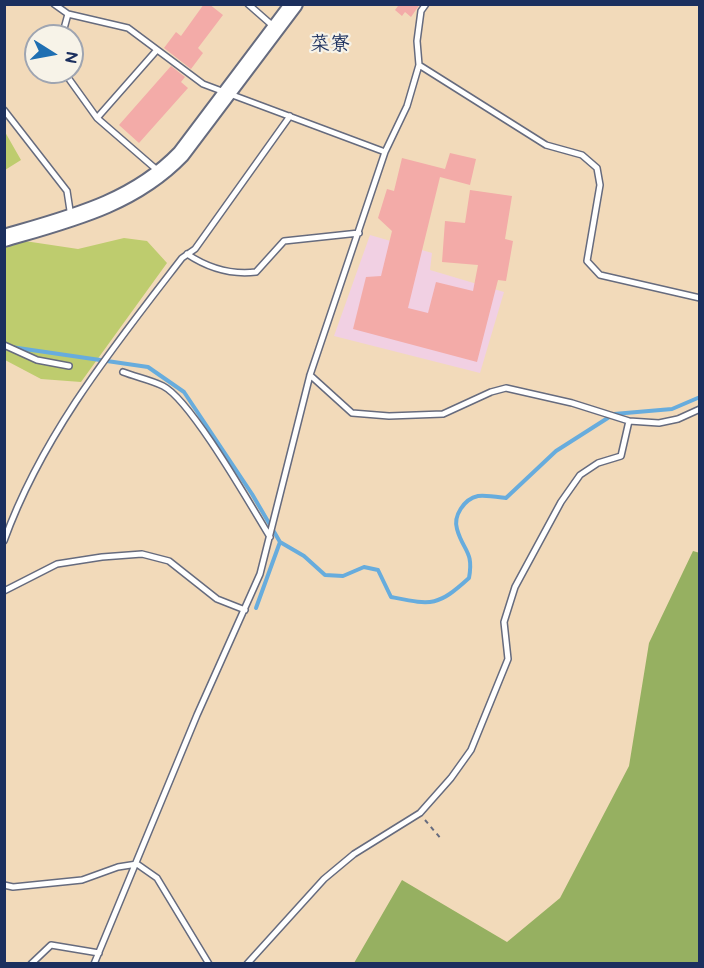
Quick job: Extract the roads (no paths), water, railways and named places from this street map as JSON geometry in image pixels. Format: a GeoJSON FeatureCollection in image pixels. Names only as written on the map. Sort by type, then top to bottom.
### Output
{"type":"FeatureCollection","features":[{"type":"Feature","properties":{"kind":"main road"},"geometry":{"type":"LineString","coordinates":[[4,238],[71,219],[111,204],[162,174],[181,154],[294,4]]}},
{"type":"Feature","properties":{"kind":"lane"},"geometry":{"type":"LineString","coordinates":[[54,4],[68,14],[128,28],[203,84],[385,152]]}},
{"type":"Feature","properties":{"kind":"lane"},"geometry":{"type":"LineString","coordinates":[[248,4],[276,30]]}},
{"type":"Feature","properties":{"kind":"lane"},"geometry":{"type":"LineString","coordinates":[[94,963],[197,715],[260,574],[310,375],[385,152],[407,106],[419,65],[417,41],[421,11],[426,4]]}},
{"type":"Feature","properties":{"kind":"lane"},"geometry":{"type":"LineString","coordinates":[[65,24],[68,14]]}},
{"type":"Feature","properties":{"kind":"lane"},"geometry":{"type":"LineString","coordinates":[[98,118],[156,51]]}},
{"type":"Feature","properties":{"kind":"lane"},"geometry":{"type":"LineString","coordinates":[[419,65],[546,145],[582,155],[597,168],[600,185],[587,261],[600,275],[699,298]]}},
{"type":"Feature","properties":{"kind":"lane"},"geometry":{"type":"LineString","coordinates":[[73,84],[98,118],[162,174]]}},
{"type":"Feature","properties":{"kind":"lane"},"geometry":{"type":"LineString","coordinates":[[4,111],[67,191],[71,219]]}},
{"type":"Feature","properties":{"kind":"lane"},"geometry":{"type":"LineString","coordinates":[[4,541],[27,486],[98,367],[187,254],[195,249],[290,116]]}},
{"type":"Feature","properties":{"kind":"lane"},"geometry":{"type":"LineString","coordinates":[[187,254],[205,266],[240,274],[256,272],[284,240],[359,233]]}},
{"type":"Feature","properties":{"kind":"lane"},"geometry":{"type":"LineString","coordinates":[[4,345],[37,360],[69,366]]}},
{"type":"Feature","properties":{"kind":"lane"},"geometry":{"type":"LineString","coordinates":[[123,372],[164,386],[180,401],[211,443],[270,537]]}},
{"type":"Feature","properties":{"kind":"lane"},"geometry":{"type":"LineString","coordinates":[[310,375],[352,413],[389,416],[443,414],[491,392],[506,388],[573,403],[629,421],[659,423],[678,419],[699,409]]}},
{"type":"Feature","properties":{"kind":"lane"},"geometry":{"type":"LineString","coordinates":[[247,963],[324,879],[354,854],[420,813],[451,778],[471,750],[508,659],[504,622],[515,587],[561,502],[580,475],[598,463],[621,456],[629,421]]}},
{"type":"Feature","properties":{"kind":"lane"},"geometry":{"type":"LineString","coordinates":[[4,591],[57,564],[142,554],[169,561],[217,598],[245,610]]}},
{"type":"Feature","properties":{"kind":"lane"},"geometry":{"type":"LineString","coordinates":[[4,885],[13,887],[82,880],[118,867],[137,864],[157,878],[209,963]]}},
{"type":"Feature","properties":{"kind":"lane"},"geometry":{"type":"LineString","coordinates":[[31,963],[51,945],[99,953]]}},
{"type":"Feature","properties":{"kind":"waterway"},"geometry":{"type":"LineString","coordinates":[[11,347],[148,367],[184,392],[252,494],[280,542],[304,556],[325,575],[343,576],[364,567],[378,570],[391,597],[425,602],[441,599],[469,578],[469,556],[456,524],[458,514],[468,501],[478,496],[506,498],[556,451],[614,414],[672,409],[700,397]]}},
{"type":"Feature","properties":{"kind":"waterway"},"geometry":{"type":"LineString","coordinates":[[256,608],[280,542]]}},
{"type":"Feature","properties":{"kind":"district","name":"菜寮"},"geometry":{"type":"Point","coordinates":[330,45]}}]}
